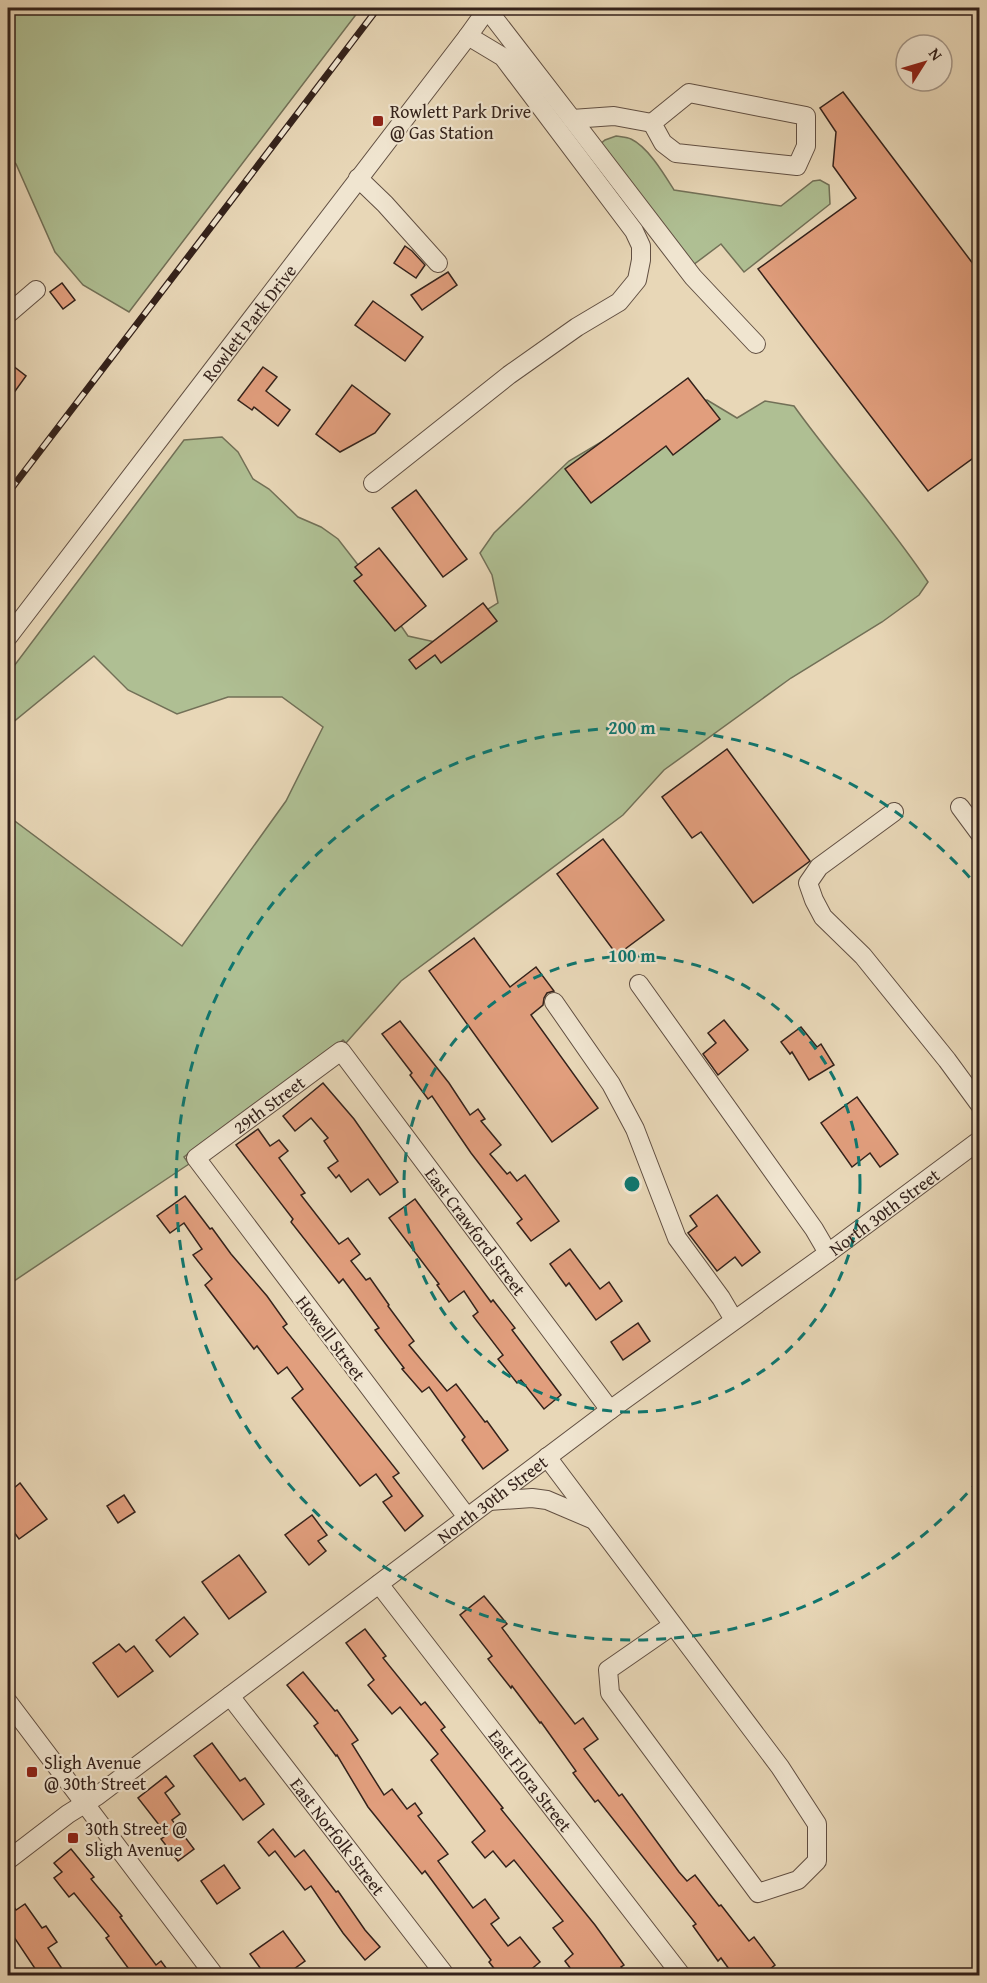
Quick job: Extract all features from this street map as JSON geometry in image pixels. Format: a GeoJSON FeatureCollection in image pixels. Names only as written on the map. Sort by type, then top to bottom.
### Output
{"type":"FeatureCollection","features":[{"type":"Feature","properties":{"kind":"street","name":"Rowlett Park Drive"},"geometry":{"type":"LineString","coordinates":[[8,637],[488,8]]}},
{"type":"Feature","properties":{"kind":"street"},"geometry":{"type":"LineString","coordinates":[[488,8],[693,277],[756,344]]}},
{"type":"Feature","properties":{"kind":"street"},"geometry":{"type":"LineString","coordinates":[[373,483],[509,375],[577,327],[618,302],[637,280],[641,246],[634,231],[503,57],[468,36]]}},
{"type":"Feature","properties":{"kind":"street"},"geometry":{"type":"LineString","coordinates":[[572,119],[614,116],[652,123],[689,93],[806,116],[806,146],[798,166],[676,153],[663,142],[652,123]]}},
{"type":"Feature","properties":{"kind":"street"},"geometry":{"type":"LineString","coordinates":[[358,178],[385,204],[438,263]]}},
{"type":"Feature","properties":{"kind":"street"},"geometry":{"type":"LineString","coordinates":[[8,315],[36,290]]}},
{"type":"Feature","properties":{"kind":"street"},"geometry":{"type":"LineString","coordinates":[[960,807],[980,834]]}},
{"type":"Feature","properties":{"kind":"street"},"geometry":{"type":"LineString","coordinates":[[894,812],[819,867],[807,883],[823,917],[863,957],[980,1105]]}},
{"type":"Feature","properties":{"kind":"street"},"geometry":{"type":"LineString","coordinates":[[639,984],[814,1229],[828,1253]]}},
{"type":"Feature","properties":{"kind":"street"},"geometry":{"type":"LineString","coordinates":[[554,1002],[611,1084],[635,1129],[677,1238],[721,1298],[734,1320]]}},
{"type":"Feature","properties":{"kind":"street","name":"29th Street"},"geometry":{"type":"LineString","coordinates":[[196,1158],[341,1051]]}},
{"type":"Feature","properties":{"kind":"street","name":"East Crawford Street"},"geometry":{"type":"LineString","coordinates":[[341,1051],[610,1410]]}},
{"type":"Feature","properties":{"kind":"street","name":"North 30th Street"},"geometry":{"type":"LineString","coordinates":[[8,1860],[68,1814],[97,1796],[610,1410],[980,1140]]}},
{"type":"Feature","properties":{"kind":"street","name":"Howell Street"},"geometry":{"type":"LineString","coordinates":[[196,1158],[467,1517]]}},
{"type":"Feature","properties":{"kind":"street"},"geometry":{"type":"LineString","coordinates":[[548,1457],[780,1767],[817,1824],[817,1861],[798,1880],[758,1893],[610,1693],[608,1670],[673,1625]]}},
{"type":"Feature","properties":{"kind":"street"},"geometry":{"type":"LineString","coordinates":[[489,1500],[532,1497],[547,1500],[596,1521]]}},
{"type":"Feature","properties":{"kind":"street","name":"East Flora Street"},"geometry":{"type":"LineString","coordinates":[[379,1584],[682,1976]]}},
{"type":"Feature","properties":{"kind":"street","name":"East Norfolk Street"},"geometry":{"type":"LineString","coordinates":[[230,1696],[447,1976]]}},
{"type":"Feature","properties":{"kind":"street"},"geometry":{"type":"LineString","coordinates":[[8,1702],[214,1976]]}},
{"type":"Feature","properties":{"kind":"green space"},"geometry":{"type":"Polygon","coordinates":[[[8,8],[361,8],[129,312],[83,285],[55,252],[16,164],[8,157],[8,8]]]}},
{"type":"Feature","properties":{"kind":"green space"},"geometry":{"type":"Polygon","coordinates":[[[616,136],[631,139],[643,148],[674,190],[781,206],[813,181],[820,180],[829,185],[830,204],[744,272],[721,244],[693,265],[598,146],[605,140],[616,136]]]}},
{"type":"Feature","properties":{"kind":"green space"},"geometry":{"type":"Polygon","coordinates":[[[707,400],[737,418],[765,401],[794,406],[928,582],[919,595],[882,622],[791,678],[664,770],[623,815],[401,981],[346,1043],[343,1040],[184,1157],[189,1164],[8,1285],[8,816],[182,946],[286,801],[323,727],[282,697],[228,697],[177,714],[128,690],[94,656],[12,723],[8,720],[8,674],[184,440],[222,437],[238,452],[253,479],[269,489],[298,517],[321,527],[338,539],[408,636],[435,642],[498,603],[492,575],[480,553],[494,533],[569,461],[660,407],[707,400]]]}},
{"type":"Feature","properties":{"kind":"building"},"geometry":{"type":"Polygon","coordinates":[[[843,92],[980,273],[980,453],[928,491],[758,269],[856,198],[833,166],[836,132],[820,108],[843,92]]]}},
{"type":"Feature","properties":{"kind":"building"},"geometry":{"type":"Polygon","coordinates":[[[405,246],[425,265],[416,278],[394,263],[405,246]]]}},
{"type":"Feature","properties":{"kind":"building"},"geometry":{"type":"Polygon","coordinates":[[[448,272],[457,285],[422,310],[411,295],[448,272]]]}},
{"type":"Feature","properties":{"kind":"building"},"geometry":{"type":"Polygon","coordinates":[[[62,283],[75,300],[63,309],[50,292],[62,283]]]}},
{"type":"Feature","properties":{"kind":"building"},"geometry":{"type":"Polygon","coordinates":[[[373,301],[423,337],[405,361],[355,325],[373,301]]]}},
{"type":"Feature","properties":{"kind":"building"},"geometry":{"type":"Polygon","coordinates":[[[8,362],[26,376],[8,401],[8,362]]]}},
{"type":"Feature","properties":{"kind":"building"},"geometry":{"type":"Polygon","coordinates":[[[263,367],[277,377],[266,391],[290,410],[278,426],[254,407],[252,410],[238,400],[263,367]]]}},
{"type":"Feature","properties":{"kind":"building"},"geometry":{"type":"Polygon","coordinates":[[[688,378],[720,419],[673,455],[666,446],[591,503],[565,469],[688,378]]]}},
{"type":"Feature","properties":{"kind":"building"},"geometry":{"type":"Polygon","coordinates":[[[352,385],[390,414],[375,433],[340,452],[316,434],[352,385]]]}},
{"type":"Feature","properties":{"kind":"building"},"geometry":{"type":"Polygon","coordinates":[[[416,490],[467,559],[443,577],[392,508],[416,490]]]}},
{"type":"Feature","properties":{"kind":"building"},"geometry":{"type":"Polygon","coordinates":[[[379,548],[426,606],[395,631],[354,581],[362,575],[355,567],[379,548]]]}},
{"type":"Feature","properties":{"kind":"building"},"geometry":{"type":"Polygon","coordinates":[[[483,603],[497,621],[441,663],[435,655],[416,669],[409,660],[483,603]]]}},
{"type":"Feature","properties":{"kind":"building"},"geometry":{"type":"Polygon","coordinates":[[[727,749],[810,861],[753,903],[701,832],[692,838],[662,797],[727,749]]]}},
{"type":"Feature","properties":{"kind":"building"},"geometry":{"type":"Polygon","coordinates":[[[603,839],[664,920],[617,955],[557,874],[603,839]]]}},
{"type":"Feature","properties":{"kind":"building"},"geometry":{"type":"Polygon","coordinates":[[[474,938],[510,987],[536,967],[554,991],[547,993],[543,1005],[531,1015],[598,1108],[552,1142],[429,971],[474,938]]]}},
{"type":"Feature","properties":{"kind":"building"},"geometry":{"type":"Polygon","coordinates":[[[724,1020],[748,1050],[718,1075],[703,1054],[716,1043],[708,1033],[724,1020]]]}},
{"type":"Feature","properties":{"kind":"building"},"geometry":{"type":"Polygon","coordinates":[[[400,1021],[449,1083],[470,1115],[478,1109],[485,1119],[481,1121],[501,1145],[490,1154],[507,1174],[510,1172],[517,1181],[525,1175],[559,1221],[531,1241],[517,1223],[522,1219],[471,1153],[432,1096],[428,1099],[410,1075],[412,1073],[382,1034],[400,1021]]]}},
{"type":"Feature","properties":{"kind":"building"},"geometry":{"type":"Polygon","coordinates":[[[801,1027],[817,1047],[821,1044],[834,1065],[809,1080],[792,1052],[790,1054],[781,1042],[801,1027]]]}},
{"type":"Feature","properties":{"kind":"building"},"geometry":{"type":"Polygon","coordinates":[[[323,1083],[354,1119],[398,1182],[380,1195],[368,1179],[351,1192],[339,1175],[336,1178],[328,1168],[338,1161],[324,1141],[328,1138],[311,1118],[295,1131],[283,1116],[323,1083]]]}},
{"type":"Feature","properties":{"kind":"building"},"geometry":{"type":"Polygon","coordinates":[[[857,1097],[898,1154],[880,1167],[870,1153],[852,1167],[821,1123],[857,1097]]]}},
{"type":"Feature","properties":{"kind":"building"},"geometry":{"type":"Polygon","coordinates":[[[258,1129],[270,1146],[279,1140],[288,1151],[279,1158],[305,1193],[301,1195],[339,1244],[348,1238],[360,1254],[351,1261],[366,1280],[370,1278],[414,1341],[409,1345],[447,1391],[456,1384],[508,1450],[483,1469],[462,1440],[465,1437],[429,1387],[422,1392],[402,1369],[404,1368],[375,1330],[379,1328],[343,1279],[339,1283],[291,1222],[293,1219],[236,1145],[258,1129]]]}},
{"type":"Feature","properties":{"kind":"building"},"geometry":{"type":"Polygon","coordinates":[[[717,1195],[760,1252],[742,1266],[735,1257],[717,1271],[688,1233],[697,1226],[690,1216],[717,1195]]]}},
{"type":"Feature","properties":{"kind":"building"},"geometry":{"type":"Polygon","coordinates":[[[185,1196],[267,1296],[287,1324],[283,1327],[399,1473],[393,1477],[423,1516],[405,1531],[383,1502],[392,1496],[376,1474],[360,1486],[292,1398],[303,1389],[287,1367],[278,1374],[257,1346],[254,1349],[205,1285],[212,1279],[193,1255],[202,1249],[184,1223],[170,1233],[157,1216],[185,1196]]]}},
{"type":"Feature","properties":{"kind":"building"},"geometry":{"type":"Polygon","coordinates":[[[415,1199],[491,1302],[493,1300],[515,1328],[512,1330],[561,1395],[544,1409],[521,1380],[517,1383],[498,1359],[503,1355],[473,1316],[478,1312],[464,1291],[449,1302],[437,1285],[439,1284],[389,1218],[415,1199]]]}},
{"type":"Feature","properties":{"kind":"building"},"geometry":{"type":"Polygon","coordinates":[[[570,1249],[600,1289],[609,1282],[622,1301],[596,1320],[569,1283],[566,1286],[550,1264],[570,1249]]]}},
{"type":"Feature","properties":{"kind":"building"},"geometry":{"type":"Polygon","coordinates":[[[638,1323],[650,1341],[623,1360],[611,1342],[638,1323]]]}},
{"type":"Feature","properties":{"kind":"building"},"geometry":{"type":"Polygon","coordinates":[[[20,1483],[47,1519],[19,1539],[8,1524],[8,1493],[20,1483]]]}},
{"type":"Feature","properties":{"kind":"building"},"geometry":{"type":"Polygon","coordinates":[[[124,1495],[135,1512],[118,1523],[107,1506],[124,1495]]]}},
{"type":"Feature","properties":{"kind":"building"},"geometry":{"type":"Polygon","coordinates":[[[312,1515],[327,1535],[318,1541],[326,1551],[309,1565],[285,1535],[312,1515]]]}},
{"type":"Feature","properties":{"kind":"building"},"geometry":{"type":"Polygon","coordinates":[[[239,1555],[266,1592],[229,1619],[202,1582],[239,1555]]]}},
{"type":"Feature","properties":{"kind":"building"},"geometry":{"type":"Polygon","coordinates":[[[484,1596],[507,1624],[502,1628],[575,1724],[583,1718],[598,1739],[584,1749],[619,1796],[622,1794],[687,1881],[695,1875],[749,1941],[754,1937],[775,1965],[761,1976],[734,1976],[721,1958],[718,1961],[693,1926],[696,1924],[598,1800],[595,1802],[573,1773],[576,1771],[541,1722],[488,1659],[492,1656],[460,1615],[484,1596]]]}},
{"type":"Feature","properties":{"kind":"building"},"geometry":{"type":"Polygon","coordinates":[[[184,1617],[198,1634],[170,1657],[156,1640],[184,1617]]]}},
{"type":"Feature","properties":{"kind":"building"},"geometry":{"type":"Polygon","coordinates":[[[365,1629],[386,1656],[383,1658],[421,1705],[425,1702],[445,1727],[441,1730],[503,1808],[501,1809],[595,1925],[624,1965],[621,1967],[628,1976],[576,1976],[565,1961],[573,1954],[553,1928],[563,1921],[514,1860],[506,1867],[493,1851],[485,1858],[472,1842],[485,1831],[431,1760],[438,1754],[400,1707],[392,1714],[368,1685],[374,1680],[346,1643],[365,1629]]]}},
{"type":"Feature","properties":{"kind":"building"},"geometry":{"type":"Polygon","coordinates":[[[119,1644],[126,1652],[134,1646],[153,1671],[118,1697],[93,1663],[119,1644]]]}},
{"type":"Feature","properties":{"kind":"building"},"geometry":{"type":"Polygon","coordinates":[[[303,1672],[335,1711],[337,1710],[358,1740],[352,1744],[384,1795],[392,1789],[407,1809],[415,1803],[422,1813],[418,1816],[448,1854],[438,1861],[473,1908],[485,1899],[499,1918],[491,1924],[508,1946],[520,1937],[540,1962],[523,1976],[500,1976],[489,1962],[491,1960],[425,1871],[422,1874],[368,1807],[337,1755],[314,1726],[318,1723],[287,1685],[303,1672]]]}},
{"type":"Feature","properties":{"kind":"building"},"geometry":{"type":"Polygon","coordinates":[[[212,1743],[240,1781],[245,1778],[264,1804],[243,1820],[194,1756],[212,1743]]]}},
{"type":"Feature","properties":{"kind":"building"},"geometry":{"type":"Polygon","coordinates":[[[166,1776],[174,1786],[165,1793],[180,1814],[172,1820],[194,1849],[178,1861],[161,1839],[167,1835],[138,1798],[166,1776]]]}},
{"type":"Feature","properties":{"kind":"building"},"geometry":{"type":"Polygon","coordinates":[[[273,1829],[295,1857],[304,1850],[380,1947],[365,1960],[343,1933],[311,1886],[305,1890],[275,1851],[269,1856],[258,1842],[273,1829]]]}},
{"type":"Feature","properties":{"kind":"building"},"geometry":{"type":"Polygon","coordinates":[[[71,1849],[94,1877],[91,1879],[122,1916],[120,1917],[156,1965],[161,1961],[172,1976],[134,1976],[106,1938],[109,1936],[74,1893],[69,1897],[54,1878],[62,1872],[54,1863],[71,1849]]]}},
{"type":"Feature","properties":{"kind":"building"},"geometry":{"type":"Polygon","coordinates":[[[224,1865],[240,1888],[217,1904],[201,1881],[224,1865]]]}},
{"type":"Feature","properties":{"kind":"building"},"geometry":{"type":"Polygon","coordinates":[[[8,1898],[16,1910],[25,1904],[42,1928],[46,1926],[57,1942],[48,1948],[67,1976],[40,1976],[14,1937],[8,1942],[8,1898]]]}},
{"type":"Feature","properties":{"kind":"building"},"geometry":{"type":"Polygon","coordinates":[[[283,1931],[305,1961],[284,1976],[266,1976],[250,1954],[283,1931]]]}},
{"type":"Feature","properties":{"kind":"railway"},"geometry":{"type":"LineString","coordinates":[[8,493],[378,8]]}},
{"type":"Feature","properties":{"kind":"place","name":"Rowlett Park Drive @ Gas Station"},"geometry":{"type":"Point","coordinates":[378,121]}},
{"type":"Feature","properties":{"kind":"place","name":"Sligh Avenue @ 30th Street"},"geometry":{"type":"Point","coordinates":[32,1772]}},
{"type":"Feature","properties":{"kind":"place","name":"30th Street @ Sligh Avenue"},"geometry":{"type":"Point","coordinates":[73,1838]}}]}
